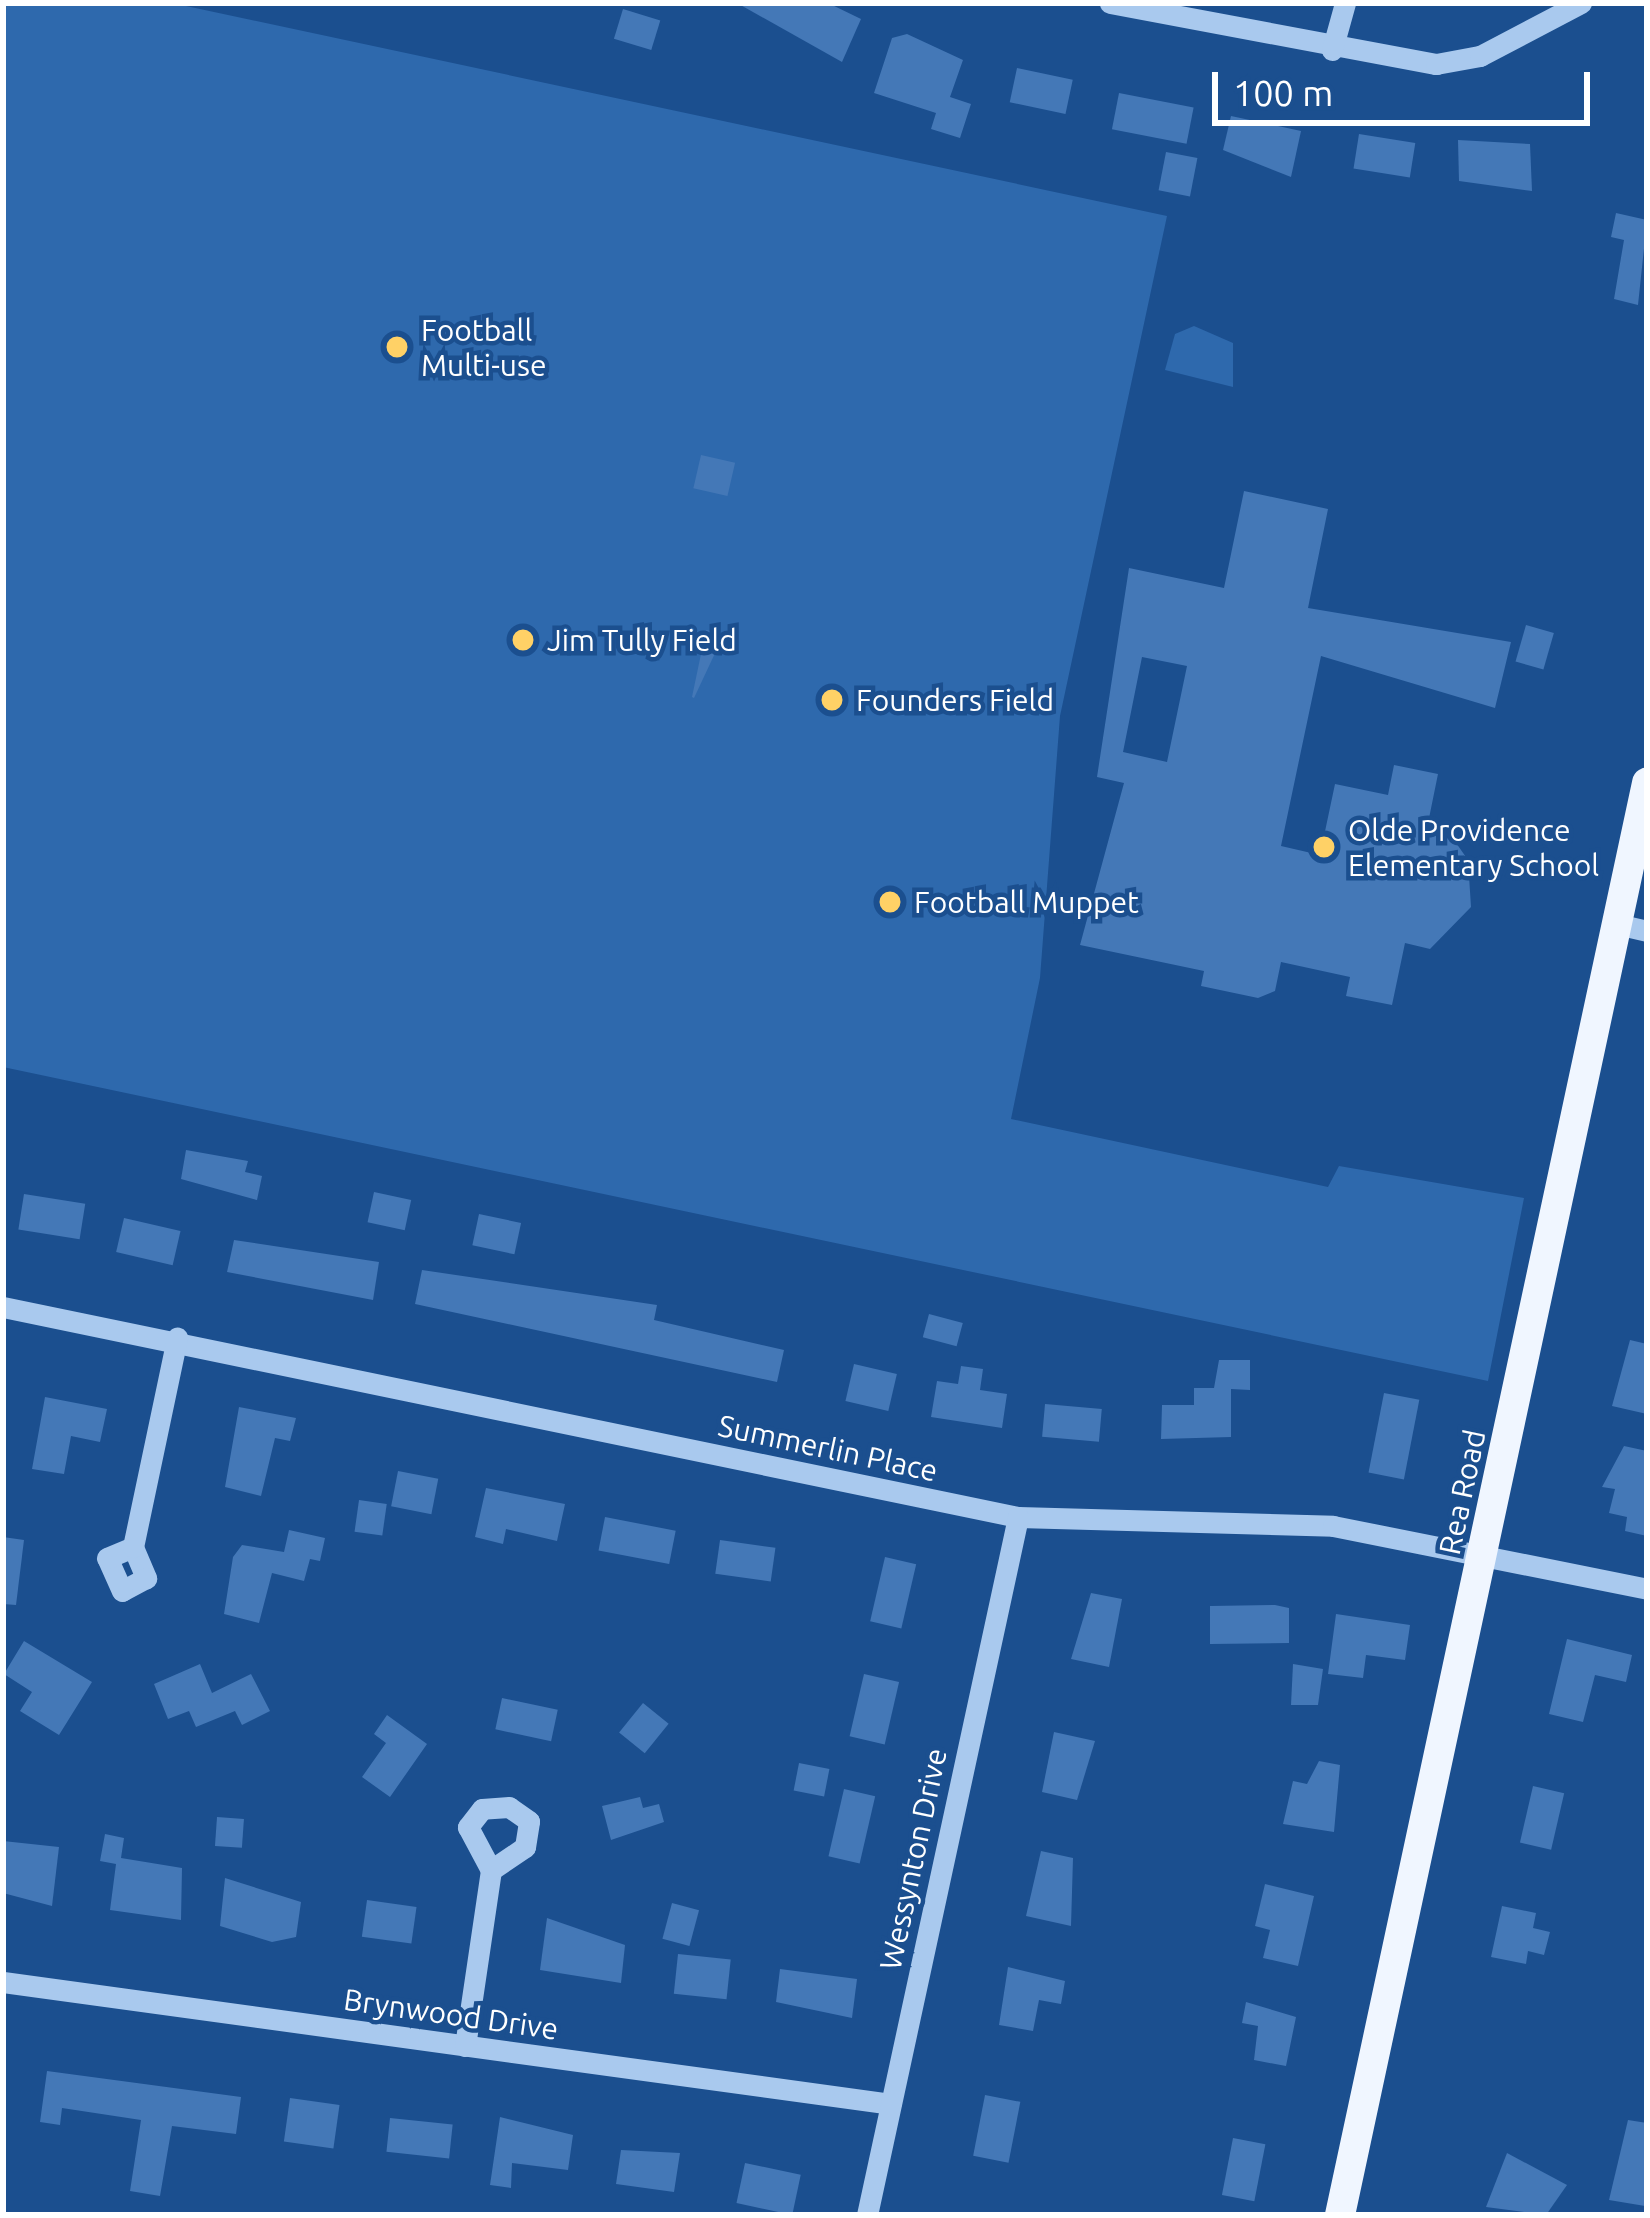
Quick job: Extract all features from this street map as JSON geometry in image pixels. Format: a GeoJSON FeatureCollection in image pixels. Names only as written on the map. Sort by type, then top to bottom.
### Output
{"type":"FeatureCollection","features":[{"type":"Feature","properties":{"kind":"main road","name":"Rea Road"},"geometry":{"type":"LineString","coordinates":[[1340,2215],[1485,1555],[1632,927],[1647,783]]}},
{"type":"Feature","properties":{"kind":"street"},"geometry":{"type":"LineString","coordinates":[[1110,3],[1332,50],[1463,61],[1582,3]]}},
{"type":"Feature","properties":{"kind":"street"},"geometry":{"type":"LineString","coordinates":[[1332,50],[1345,3]]}},
{"type":"Feature","properties":{"kind":"street","name":"Summerlin Place"},"geometry":{"type":"LineString","coordinates":[[3,1307],[177,1338],[1018,1516],[1333,1526],[1647,1589]]}},
{"type":"Feature","properties":{"kind":"street"},"geometry":{"type":"LineString","coordinates":[[133,1547],[177,1338]]}},
{"type":"Feature","properties":{"kind":"street","name":"Wessynton Drive"},"geometry":{"type":"LineString","coordinates":[[867,2215],[1018,1516]]}},
{"type":"Feature","properties":{"kind":"street"},"geometry":{"type":"LineString","coordinates":[[465,2046],[490,1870]]}},
{"type":"Feature","properties":{"kind":"street","name":"Brynwood Drive"},"geometry":{"type":"LineString","coordinates":[[3,1982],[891,2104]]}},
{"type":"Feature","properties":{"kind":"shaded area"},"geometry":{"type":"Polygon","coordinates":[[[3,3],[172,3],[1167,216],[1060,716],[1040,978],[1011,1119],[1328,1187],[1339,1166],[1524,1198],[1488,1381],[3,1067],[3,3]]]}},
{"type":"Feature","properties":{"kind":"shaded area"},"geometry":{"type":"Polygon","coordinates":[[[1194,326],[1233,343],[1233,387],[1165,370],[1175,334],[1194,326]]]}},
{"type":"Feature","properties":{"kind":"building"},"geometry":{"type":"Polygon","coordinates":[[[737,3],[828,3],[861,19],[842,62],[737,3]]]}},
{"type":"Feature","properties":{"kind":"building"},"geometry":{"type":"Polygon","coordinates":[[[623,9],[660,20],[651,50],[614,39],[623,9]]]}},
{"type":"Feature","properties":{"kind":"building"},"geometry":{"type":"Polygon","coordinates":[[[907,34],[963,60],[950,97],[971,104],[960,138],[931,129],[936,113],[874,93],[892,38],[907,34]]]}},
{"type":"Feature","properties":{"kind":"building"},"geometry":{"type":"Polygon","coordinates":[[[1017,68],[1073,80],[1065,114],[1010,102],[1017,68]]]}},
{"type":"Feature","properties":{"kind":"building"},"geometry":{"type":"Polygon","coordinates":[[[1119,93],[1194,108],[1187,144],[1112,129],[1119,93]]]}},
{"type":"Feature","properties":{"kind":"building"},"geometry":{"type":"Polygon","coordinates":[[[1231,116],[1301,131],[1291,177],[1223,150],[1231,116]]]}},
{"type":"Feature","properties":{"kind":"building"},"geometry":{"type":"Polygon","coordinates":[[[1359,134],[1415,143],[1410,177],[1354,169],[1359,134]]]}},
{"type":"Feature","properties":{"kind":"building"},"geometry":{"type":"Polygon","coordinates":[[[1458,140],[1530,144],[1532,191],[1459,181],[1458,140]]]}},
{"type":"Feature","properties":{"kind":"building"},"geometry":{"type":"Polygon","coordinates":[[[1166,152],[1197,158],[1190,196],[1159,190],[1166,152]]]}},
{"type":"Feature","properties":{"kind":"building"},"geometry":{"type":"Polygon","coordinates":[[[1616,213],[1647,220],[1638,305],[1614,299],[1624,240],[1611,237],[1616,213]]]}},
{"type":"Feature","properties":{"kind":"building"},"geometry":{"type":"Polygon","coordinates":[[[701,455],[735,463],[727,496],[693,488],[701,455]]]}},
{"type":"Feature","properties":{"kind":"building","name":"Olde Providence Elementary School"},"geometry":{"type":"Polygon","coordinates":[[[1244,491],[1328,509],[1308,608],[1511,642],[1495,708],[1321,656],[1281,846],[1320,855],[1335,784],[1388,795],[1394,765],[1438,774],[1426,833],[1454,840],[1468,860],[1471,907],[1430,949],[1405,943],[1392,1005],[1346,996],[1350,977],[1281,962],[1275,991],[1258,998],[1201,986],[1204,971],[1080,945],[1124,783],[1097,777],[1129,568],[1224,588],[1244,491]],[[1142,657],[1123,752],[1167,762],[1187,666],[1142,657]]]}},
{"type":"Feature","properties":{"kind":"building"},"geometry":{"type":"Polygon","coordinates":[[[1526,625],[1554,633],[1543,670],[1516,662],[1526,625]]]}},
{"type":"Feature","properties":{"kind":"building"},"geometry":{"type":"Polygon","coordinates":[[[706,630],[724,634],[694,698],[692,697],[706,630]]]}},
{"type":"Feature","properties":{"kind":"building"},"geometry":{"type":"Polygon","coordinates":[[[186,1150],[248,1161],[245,1172],[262,1176],[257,1200],[181,1179],[186,1150]]]}},
{"type":"Feature","properties":{"kind":"building"},"geometry":{"type":"Polygon","coordinates":[[[374,1192],[411,1200],[405,1230],[368,1222],[374,1192]]]}},
{"type":"Feature","properties":{"kind":"building"},"geometry":{"type":"Polygon","coordinates":[[[24,1194],[85,1204],[80,1239],[18,1230],[24,1194]]]}},
{"type":"Feature","properties":{"kind":"building"},"geometry":{"type":"Polygon","coordinates":[[[479,1214],[521,1223],[514,1254],[472,1245],[479,1214]]]}},
{"type":"Feature","properties":{"kind":"building"},"geometry":{"type":"Polygon","coordinates":[[[124,1218],[181,1231],[173,1265],[116,1252],[124,1218]]]}},
{"type":"Feature","properties":{"kind":"building"},"geometry":{"type":"Polygon","coordinates":[[[234,1240],[379,1262],[373,1300],[227,1272],[234,1240]]]}},
{"type":"Feature","properties":{"kind":"building"},"geometry":{"type":"Polygon","coordinates":[[[422,1270],[657,1305],[654,1320],[784,1350],[777,1382],[415,1304],[422,1270]]]}},
{"type":"Feature","properties":{"kind":"building"},"geometry":{"type":"Polygon","coordinates":[[[929,1314],[963,1323],[957,1346],[923,1337],[929,1314]]]}},
{"type":"Feature","properties":{"kind":"building"},"geometry":{"type":"Polygon","coordinates":[[[1630,1340],[1647,1344],[1647,1414],[1612,1406],[1630,1340]]]}},
{"type":"Feature","properties":{"kind":"building"},"geometry":{"type":"Polygon","coordinates":[[[1219,1360],[1250,1360],[1250,1390],[1231,1389],[1231,1437],[1161,1439],[1162,1405],[1194,1405],[1194,1388],[1214,1388],[1219,1360]]]}},
{"type":"Feature","properties":{"kind":"building"},"geometry":{"type":"Polygon","coordinates":[[[854,1364],[897,1374],[888,1411],[845,1401],[854,1364]]]}},
{"type":"Feature","properties":{"kind":"building"},"geometry":{"type":"Polygon","coordinates":[[[961,1366],[983,1369],[980,1390],[1007,1394],[1002,1428],[931,1417],[937,1381],[958,1384],[961,1366]]]}},
{"type":"Feature","properties":{"kind":"building"},"geometry":{"type":"Polygon","coordinates":[[[1384,1393],[1419,1400],[1404,1479],[1369,1473],[1384,1393]]]}},
{"type":"Feature","properties":{"kind":"building"},"geometry":{"type":"Polygon","coordinates":[[[45,1397],[107,1409],[100,1442],[71,1436],[64,1474],[32,1469],[45,1397]]]}},
{"type":"Feature","properties":{"kind":"building"},"geometry":{"type":"Polygon","coordinates":[[[1045,1404],[1102,1409],[1099,1442],[1042,1437],[1045,1404]]]}},
{"type":"Feature","properties":{"kind":"building"},"geometry":{"type":"Polygon","coordinates":[[[239,1407],[296,1418],[290,1441],[275,1438],[261,1496],[225,1487],[239,1407]]]}},
{"type":"Feature","properties":{"kind":"building"},"geometry":{"type":"Polygon","coordinates":[[[1624,1446],[1647,1451],[1647,1536],[1625,1531],[1627,1517],[1609,1513],[1615,1489],[1602,1487],[1624,1446]]]}},
{"type":"Feature","properties":{"kind":"building"},"geometry":{"type":"Polygon","coordinates":[[[398,1471],[438,1479],[431,1514],[391,1506],[398,1471]]]}},
{"type":"Feature","properties":{"kind":"building"},"geometry":{"type":"Polygon","coordinates":[[[486,1488],[565,1504],[557,1541],[506,1529],[503,1544],[475,1537],[486,1488]]]}},
{"type":"Feature","properties":{"kind":"building"},"geometry":{"type":"Polygon","coordinates":[[[359,1500],[387,1504],[382,1536],[355,1532],[359,1500]]]}},
{"type":"Feature","properties":{"kind":"building"},"geometry":{"type":"Polygon","coordinates":[[[605,1517],[676,1531],[669,1564],[599,1550],[605,1517]]]}},
{"type":"Feature","properties":{"kind":"building"},"geometry":{"type":"Polygon","coordinates":[[[289,1530],[325,1538],[320,1561],[310,1559],[304,1581],[272,1573],[259,1623],[224,1614],[233,1557],[242,1545],[284,1552],[289,1530]]]}},
{"type":"Feature","properties":{"kind":"building"},"geometry":{"type":"Polygon","coordinates":[[[3,1537],[24,1540],[16,1605],[3,1604],[3,1537]]]}},
{"type":"Feature","properties":{"kind":"building"},"geometry":{"type":"Polygon","coordinates":[[[720,1540],[775,1548],[771,1581],[715,1574],[720,1540]]]}},
{"type":"Feature","properties":{"kind":"building"},"geometry":{"type":"Polygon","coordinates":[[[885,1557],[916,1564],[901,1629],[870,1621],[885,1557]]]}},
{"type":"Feature","properties":{"kind":"building"},"geometry":{"type":"Polygon","coordinates":[[[1091,1593],[1122,1599],[1109,1667],[1071,1659],[1091,1593]]]}},
{"type":"Feature","properties":{"kind":"building"},"geometry":{"type":"Polygon","coordinates":[[[1210,1606],[1289,1608],[1289,1643],[1210,1644],[1210,1606]]]}},
{"type":"Feature","properties":{"kind":"building"},"geometry":{"type":"Polygon","coordinates":[[[1336,1614],[1410,1625],[1405,1660],[1366,1655],[1363,1678],[1328,1674],[1336,1614]]]}},
{"type":"Feature","properties":{"kind":"building"},"geometry":{"type":"Polygon","coordinates":[[[1567,1639],[1632,1655],[1626,1682],[1595,1675],[1583,1722],[1549,1714],[1567,1639]]]}},
{"type":"Feature","properties":{"kind":"building"},"geometry":{"type":"Polygon","coordinates":[[[24,1641],[92,1682],[59,1735],[20,1711],[32,1692],[4,1674],[24,1641]]]}},
{"type":"Feature","properties":{"kind":"building"},"geometry":{"type":"Polygon","coordinates":[[[200,1664],[212,1693],[251,1674],[270,1711],[242,1725],[235,1711],[196,1727],[189,1711],[168,1719],[154,1684],[200,1664]]]}},
{"type":"Feature","properties":{"kind":"building"},"geometry":{"type":"Polygon","coordinates":[[[1293,1664],[1323,1669],[1318,1705],[1291,1705],[1293,1664]]]}},
{"type":"Feature","properties":{"kind":"building"},"geometry":{"type":"Polygon","coordinates":[[[864,1674],[899,1682],[885,1744],[850,1736],[864,1674]]]}},
{"type":"Feature","properties":{"kind":"building"},"geometry":{"type":"Polygon","coordinates":[[[502,1698],[558,1710],[551,1741],[495,1729],[502,1698]]]}},
{"type":"Feature","properties":{"kind":"building"},"geometry":{"type":"Polygon","coordinates":[[[643,1703],[669,1724],[645,1753],[619,1733],[643,1703]]]}},
{"type":"Feature","properties":{"kind":"building"},"geometry":{"type":"Polygon","coordinates":[[[387,1715],[427,1744],[390,1797],[362,1777],[386,1743],[374,1734],[387,1715]]]}},
{"type":"Feature","properties":{"kind":"building"},"geometry":{"type":"Polygon","coordinates":[[[1054,1732],[1095,1741],[1077,1800],[1042,1792],[1054,1732]]]}},
{"type":"Feature","properties":{"kind":"building"},"geometry":{"type":"Polygon","coordinates":[[[1319,1761],[1340,1765],[1334,1832],[1283,1824],[1293,1781],[1307,1784],[1319,1761]]]}},
{"type":"Feature","properties":{"kind":"building"},"geometry":{"type":"Polygon","coordinates":[[[799,1763],[829,1769],[824,1796],[794,1790],[799,1763]]]}},
{"type":"Feature","properties":{"kind":"building"},"geometry":{"type":"Polygon","coordinates":[[[1533,1786],[1564,1793],[1551,1850],[1520,1843],[1533,1786]]]}},
{"type":"Feature","properties":{"kind":"building"},"geometry":{"type":"Polygon","coordinates":[[[844,1789],[875,1796],[860,1863],[828,1856],[844,1789]]]}},
{"type":"Feature","properties":{"kind":"building"},"geometry":{"type":"Polygon","coordinates":[[[640,1797],[643,1808],[659,1804],[664,1822],[611,1840],[602,1806],[640,1797]]]}},
{"type":"Feature","properties":{"kind":"building"},"geometry":{"type":"Polygon","coordinates":[[[217,1817],[244,1819],[242,1848],[215,1846],[217,1817]]]}},
{"type":"Feature","properties":{"kind":"building"},"geometry":{"type":"Polygon","coordinates":[[[105,1834],[124,1838],[121,1858],[182,1868],[181,1920],[110,1910],[116,1864],[100,1861],[105,1834]]]}},
{"type":"Feature","properties":{"kind":"building"},"geometry":{"type":"Polygon","coordinates":[[[3,1841],[59,1847],[52,1906],[3,1893],[3,1841]]]}},
{"type":"Feature","properties":{"kind":"building"},"geometry":{"type":"Polygon","coordinates":[[[1041,1851],[1073,1858],[1071,1926],[1026,1916],[1041,1851]]]}},
{"type":"Feature","properties":{"kind":"building"},"geometry":{"type":"Polygon","coordinates":[[[225,1878],[301,1902],[296,1937],[272,1942],[220,1926],[225,1878]]]}},
{"type":"Feature","properties":{"kind":"building"},"geometry":{"type":"Polygon","coordinates":[[[1265,1884],[1314,1896],[1298,1966],[1263,1958],[1270,1930],[1255,1926],[1265,1884]]]}},
{"type":"Feature","properties":{"kind":"building"},"geometry":{"type":"Polygon","coordinates":[[[367,1900],[417,1907],[411,1944],[362,1937],[367,1900]]]}},
{"type":"Feature","properties":{"kind":"building"},"geometry":{"type":"Polygon","coordinates":[[[672,1903],[699,1910],[689,1946],[662,1939],[672,1903]]]}},
{"type":"Feature","properties":{"kind":"building"},"geometry":{"type":"Polygon","coordinates":[[[1502,1906],[1536,1913],[1533,1928],[1550,1932],[1544,1955],[1528,1951],[1526,1964],[1491,1957],[1502,1906]]]}},
{"type":"Feature","properties":{"kind":"building"},"geometry":{"type":"Polygon","coordinates":[[[547,1918],[625,1945],[621,1983],[540,1970],[547,1918]]]}},
{"type":"Feature","properties":{"kind":"building"},"geometry":{"type":"Polygon","coordinates":[[[678,1954],[731,1960],[727,1999],[674,1994],[678,1954]]]}},
{"type":"Feature","properties":{"kind":"building"},"geometry":{"type":"Polygon","coordinates":[[[1008,1967],[1065,1981],[1061,2004],[1039,2000],[1033,2031],[999,2025],[1008,1967]]]}},
{"type":"Feature","properties":{"kind":"building"},"geometry":{"type":"Polygon","coordinates":[[[780,1969],[857,1979],[852,2018],[776,2002],[780,1969]]]}},
{"type":"Feature","properties":{"kind":"building"},"geometry":{"type":"Polygon","coordinates":[[[1246,2002],[1296,2017],[1286,2066],[1254,2060],[1258,2026],[1242,2023],[1246,2002]]]}},
{"type":"Feature","properties":{"kind":"building"},"geometry":{"type":"Polygon","coordinates":[[[47,2071],[241,2097],[236,2134],[172,2126],[160,2196],[130,2191],[141,2120],[62,2108],[60,2125],[40,2122],[47,2071]]]}},
{"type":"Feature","properties":{"kind":"building"},"geometry":{"type":"Polygon","coordinates":[[[985,2095],[1020,2102],[1009,2163],[973,2156],[985,2095]]]}},
{"type":"Feature","properties":{"kind":"building"},"geometry":{"type":"Polygon","coordinates":[[[290,2098],[340,2105],[333,2149],[284,2142],[290,2098]]]}},
{"type":"Feature","properties":{"kind":"building"},"geometry":{"type":"Polygon","coordinates":[[[500,2117],[573,2135],[568,2170],[512,2163],[511,2188],[490,2185],[500,2117]]]}},
{"type":"Feature","properties":{"kind":"building"},"geometry":{"type":"Polygon","coordinates":[[[390,2118],[453,2125],[449,2158],[386,2152],[390,2118]]]}},
{"type":"Feature","properties":{"kind":"building"},"geometry":{"type":"Polygon","coordinates":[[[1628,2120],[1647,2123],[1645,2206],[1609,2200],[1628,2120]]]}},
{"type":"Feature","properties":{"kind":"building"},"geometry":{"type":"Polygon","coordinates":[[[1233,2138],[1265,2144],[1254,2201],[1222,2195],[1233,2138]]]}},
{"type":"Feature","properties":{"kind":"building"},"geometry":{"type":"Polygon","coordinates":[[[621,2150],[680,2153],[674,2192],[616,2184],[621,2150]]]}},
{"type":"Feature","properties":{"kind":"building"},"geometry":{"type":"Polygon","coordinates":[[[1507,2153],[1567,2185],[1546,2215],[1486,2207],[1507,2153]]]}},
{"type":"Feature","properties":{"kind":"building"},"geometry":{"type":"Polygon","coordinates":[[[745,2163],[801,2175],[792,2215],[736,2203],[745,2163]]]}},
{"type":"Feature","properties":{"kind":"place","name":"Football Multi-use"},"geometry":{"type":"Point","coordinates":[397,347]}},
{"type":"Feature","properties":{"kind":"place","name":"Jim Tully Field"},"geometry":{"type":"Point","coordinates":[523,640]}},
{"type":"Feature","properties":{"kind":"place","name":"Founders Field"},"geometry":{"type":"Point","coordinates":[832,700]}},
{"type":"Feature","properties":{"kind":"place","name":"Olde Providence Elementary School"},"geometry":{"type":"Point","coordinates":[1324,847]}},
{"type":"Feature","properties":{"kind":"place","name":"Football Muppet"},"geometry":{"type":"Point","coordinates":[890,902]}}]}
